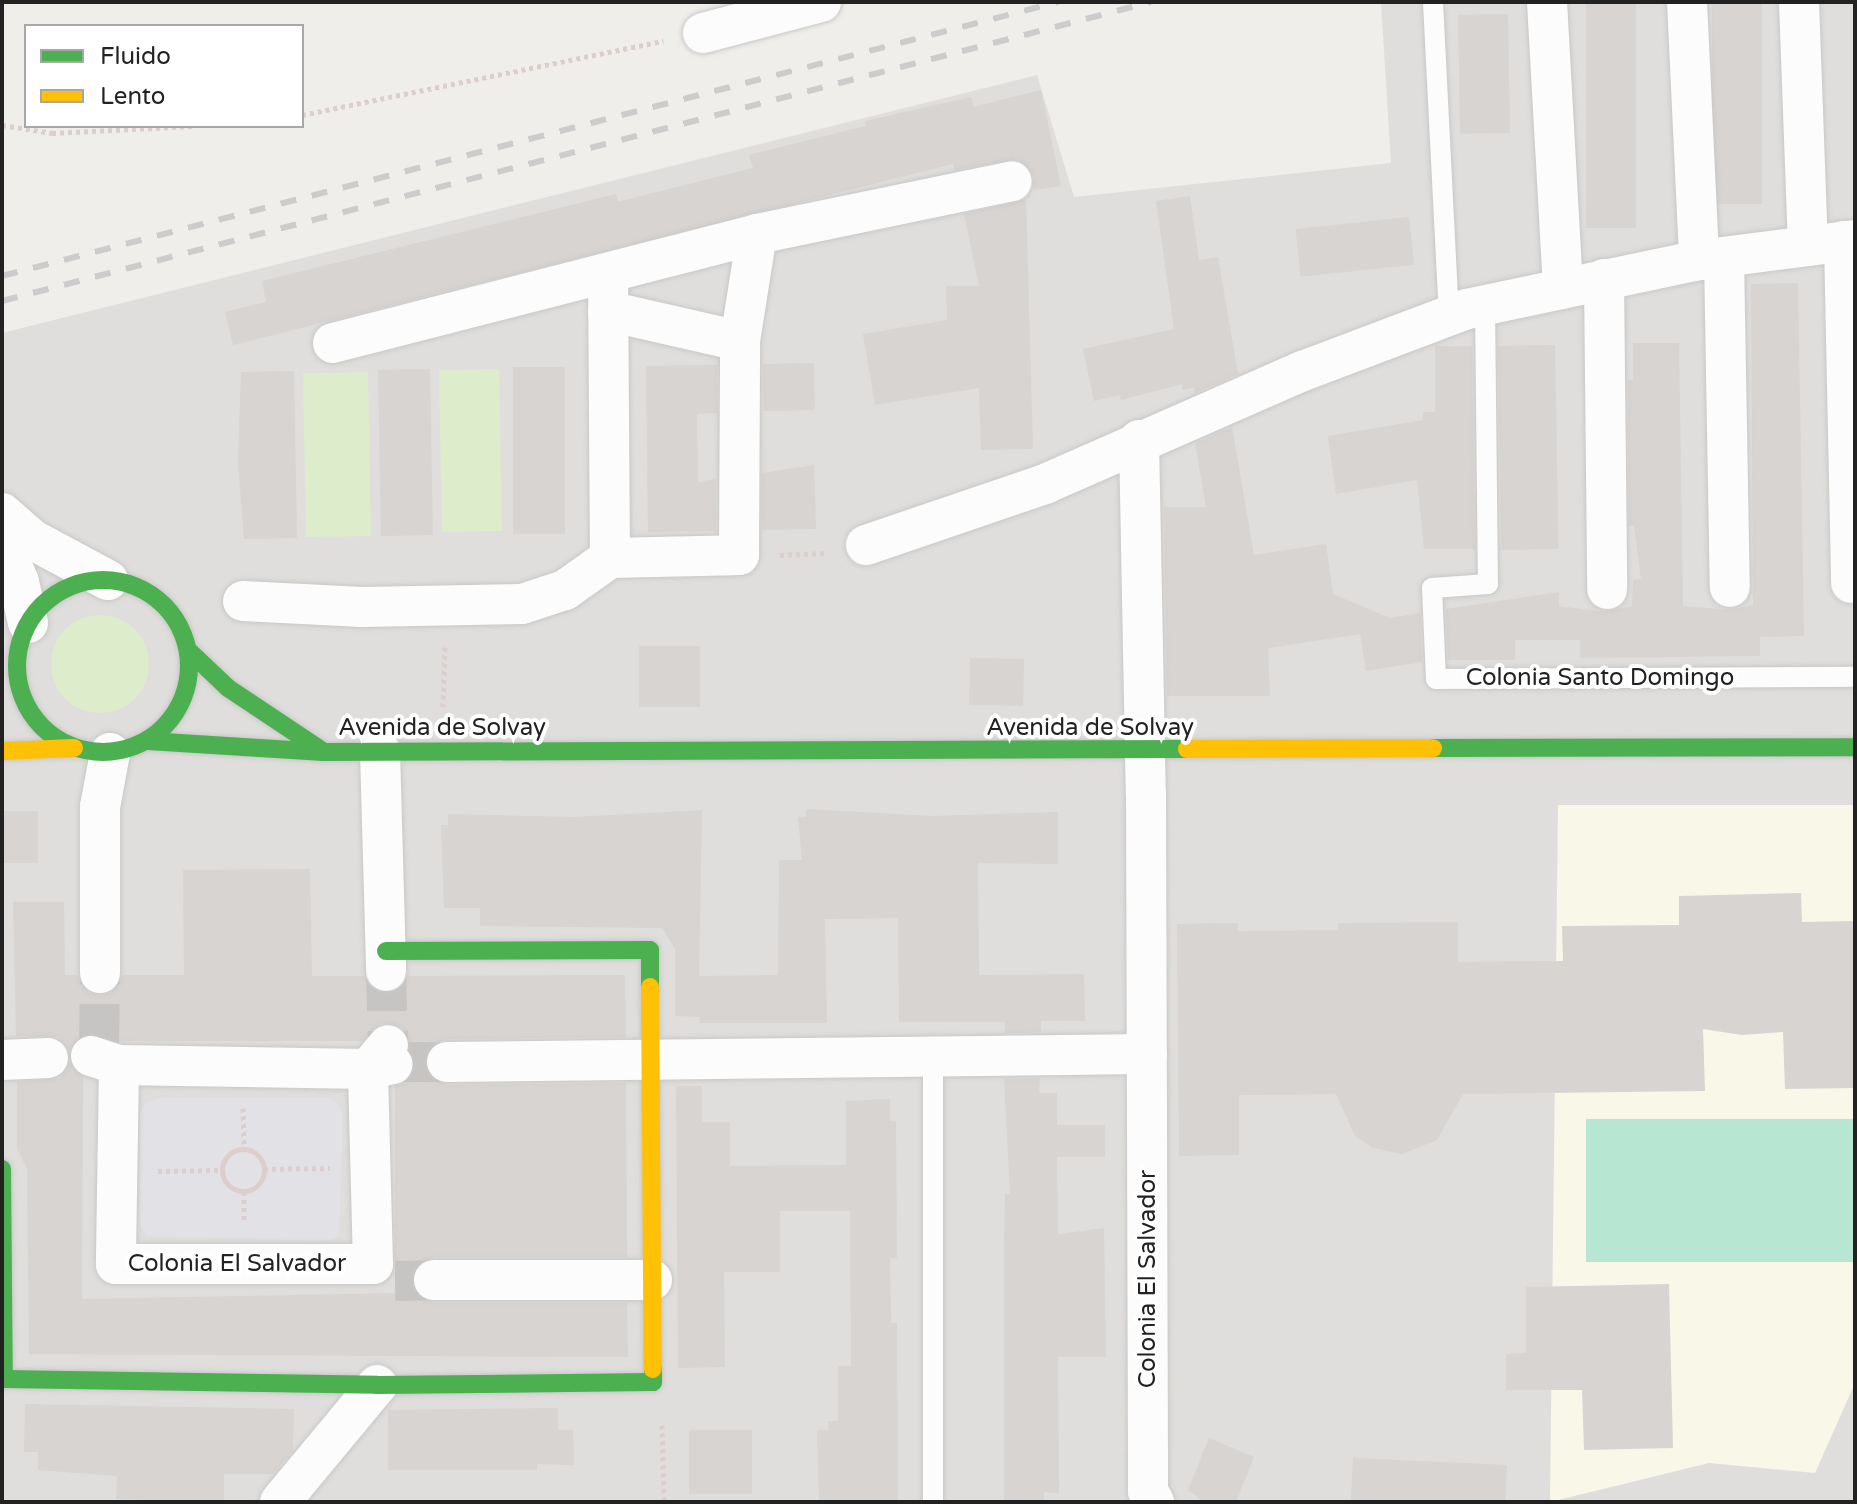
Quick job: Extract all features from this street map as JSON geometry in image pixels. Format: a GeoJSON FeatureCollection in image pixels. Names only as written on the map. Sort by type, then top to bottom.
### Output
{"type":"FeatureCollection","features":[{"type":"Feature","properties":{"kind":"main road"},"geometry":{"type":"LineString","coordinates":[[2,751],[92,750],[148,741],[182,702],[188,650],[182,632],[160,601],[127,583],[108,580],[70,586],[39,607],[28,623],[9,673],[39,725],[92,750]]}},
{"type":"Feature","properties":{"kind":"main road","name":"Avenida de Solvay"},"geometry":{"type":"LineString","coordinates":[[188,650],[228,688],[324,752]]}},
{"type":"Feature","properties":{"kind":"main road","name":"Avenida de Solvay"},"geometry":{"type":"LineString","coordinates":[[148,741],[229,750],[324,752],[1144,753],[1855,747]]}},
{"type":"Feature","properties":{"kind":"main road"},"geometry":{"type":"LineString","coordinates":[[2,1169],[4,1379],[377,1376],[653,1382],[650,950],[386,961]]}},
{"type":"Feature","properties":{"kind":"street"},"geometry":{"type":"LineString","coordinates":[[703,33],[821,2]]}},
{"type":"Feature","properties":{"kind":"street"},"geometry":{"type":"LineString","coordinates":[[1547,2],[1563,286]]}},
{"type":"Feature","properties":{"kind":"street"},"geometry":{"type":"LineString","coordinates":[[1687,2],[1712,259],[1730,587]]}},
{"type":"Feature","properties":{"kind":"street"},"geometry":{"type":"LineString","coordinates":[[1799,2],[1836,242],[1851,583]]}},
{"type":"Feature","properties":{"kind":"street"},"geometry":{"type":"LineString","coordinates":[[333,343],[608,292],[757,234],[1012,181]]}},
{"type":"Feature","properties":{"kind":"street"},"geometry":{"type":"LineString","coordinates":[[243,601],[446,606],[522,604],[546,598],[610,558],[739,555],[740,341],[757,234]]}},
{"type":"Feature","properties":{"kind":"street"},"geometry":{"type":"LineString","coordinates":[[866,545],[1045,484],[1139,440],[1467,310],[1563,286],[1712,259],[1836,242]]}},
{"type":"Feature","properties":{"kind":"street"},"geometry":{"type":"LineString","coordinates":[[1604,279],[1607,589]]}},
{"type":"Feature","properties":{"kind":"street"},"geometry":{"type":"LineString","coordinates":[[608,292],[740,341]]}},
{"type":"Feature","properties":{"kind":"street"},"geometry":{"type":"LineString","coordinates":[[608,292],[610,558]]}},
{"type":"Feature","properties":{"kind":"street"},"geometry":{"type":"LineString","coordinates":[[1139,440],[1144,753]]}},
{"type":"Feature","properties":{"kind":"street"},"geometry":{"type":"LineString","coordinates":[[2,513],[33,540],[108,580]]}},
{"type":"Feature","properties":{"kind":"street"},"geometry":{"type":"LineString","coordinates":[[2,542],[28,623]]}},
{"type":"Feature","properties":{"kind":"street"},"geometry":{"type":"LineString","coordinates":[[92,750],[100,807],[100,973]]}},
{"type":"Feature","properties":{"kind":"street"},"geometry":{"type":"LineString","coordinates":[[380,751],[386,961]]}},
{"type":"Feature","properties":{"kind":"street","name":"Colonia El Salvador"},"geometry":{"type":"LineString","coordinates":[[1144,753],[1148,1491],[1154,1502]]}},
{"type":"Feature","properties":{"kind":"street"},"geometry":{"type":"LineString","coordinates":[[447,1062],[933,1054],[1147,1054]]}},
{"type":"Feature","properties":{"kind":"street","name":"Colonia El Salvador"},"geometry":{"type":"LineString","coordinates":[[102,1056],[385,1059],[371,1167],[379,1278],[116,1264],[118,1172],[102,1056]]}},
{"type":"Feature","properties":{"kind":"street"},"geometry":{"type":"LineString","coordinates":[[2,1060],[48,1058]]}},
{"type":"Feature","properties":{"kind":"street"},"geometry":{"type":"LineString","coordinates":[[434,1280],[652,1280]]}},
{"type":"Feature","properties":{"kind":"street"},"geometry":{"type":"LineString","coordinates":[[280,1502],[377,1376]]}},
{"type":"Feature","properties":{"kind":"lane"},"geometry":{"type":"LineString","coordinates":[[1433,2],[1467,310]]}},
{"type":"Feature","properties":{"kind":"lane","name":"Colonia Santo Domingo"},"geometry":{"type":"LineString","coordinates":[[1467,310],[1488,584],[1432,588],[1436,679],[1855,677]]}},
{"type":"Feature","properties":{"kind":"lane"},"geometry":{"type":"LineString","coordinates":[[933,1054],[933,1501]]}},
{"type":"Feature","properties":{"kind":"path"},"geometry":{"type":"LineString","coordinates":[[304,115],[703,33]]}},
{"type":"Feature","properties":{"kind":"path"},"geometry":{"type":"LineString","coordinates":[[2,125],[52,133],[154,128]]}},
{"type":"Feature","properties":{"kind":"path"},"geometry":{"type":"LineString","coordinates":[[739,555],[819,555],[866,545]]}},
{"type":"Feature","properties":{"kind":"path"},"geometry":{"type":"LineString","coordinates":[[442,752],[446,606]]}},
{"type":"Feature","properties":{"kind":"path"},"geometry":{"type":"LineString","coordinates":[[244,1148],[259,1155],[264,1169],[259,1185],[244,1192],[228,1186],[221,1170],[228,1155],[244,1148]]}},
{"type":"Feature","properties":{"kind":"path"},"geometry":{"type":"LineString","coordinates":[[264,1169],[371,1167]]}},
{"type":"Feature","properties":{"kind":"path"},"geometry":{"type":"LineString","coordinates":[[118,1172],[221,1170]]}},
{"type":"Feature","properties":{"kind":"path"},"geometry":{"type":"LineString","coordinates":[[653,1382],[661,1399],[664,1502]]}},
{"type":"Feature","properties":{"kind":"shaded area"},"geometry":{"type":"Polygon","coordinates":[[[1381,2],[1855,2],[1855,1502],[2,1502],[2,333],[1037,75],[1074,197],[1391,163],[1381,2]]]}},
{"type":"Feature","properties":{"kind":"shaded area"},"geometry":{"type":"Polygon","coordinates":[[[1558,805],[1855,805],[1855,1383],[1815,1473],[1709,1463],[1550,1502],[1558,805]]]}},
{"type":"Feature","properties":{"kind":"shaded area"},"geometry":{"type":"Polygon","coordinates":[[[158,1098],[328,1098],[337,1103],[343,1114],[339,1235],[329,1241],[147,1236],[140,1225],[140,1114],[145,1104],[158,1098]]]}},
{"type":"Feature","properties":{"kind":"green space"},"geometry":{"type":"Polygon","coordinates":[[[499,369],[502,531],[442,532],[439,370],[499,369]]]}},
{"type":"Feature","properties":{"kind":"green space"},"geometry":{"type":"Polygon","coordinates":[[[368,372],[371,536],[306,537],[303,373],[368,372]]]}},
{"type":"Feature","properties":{"kind":"green space"},"geometry":{"type":"Polygon","coordinates":[[[100,615],[119,619],[135,629],[145,645],[149,664],[145,683],[135,699],[119,709],[100,713],[81,709],[65,699],[55,683],[51,664],[55,645],[65,629],[81,619],[100,615]]]}},
{"type":"Feature","properties":{"kind":"green space"},"geometry":{"type":"Polygon","coordinates":[[[1586,1119],[1855,1119],[1855,1262],[1586,1262],[1586,1119]]]}},
{"type":"Feature","properties":{"kind":"building"},"geometry":{"type":"Polygon","coordinates":[[[1586,2],[1636,2],[1636,228],[1586,228],[1586,2]]]}},
{"type":"Feature","properties":{"kind":"building"},"geometry":{"type":"Polygon","coordinates":[[[1712,2],[1762,2],[1762,204],[1712,204],[1712,2]]]}},
{"type":"Feature","properties":{"kind":"building"},"geometry":{"type":"Polygon","coordinates":[[[1508,14],[1510,133],[1460,134],[1458,15],[1508,14]]]}},
{"type":"Feature","properties":{"kind":"building"},"geometry":{"type":"Polygon","coordinates":[[[1041,90],[1061,186],[1033,190],[1034,176],[1018,159],[954,170],[953,164],[233,345],[225,312],[266,302],[262,281],[616,194],[618,202],[753,168],[749,155],[866,126],[865,121],[971,97],[974,107],[1041,90]]]}},
{"type":"Feature","properties":{"kind":"building"},"geometry":{"type":"Polygon","coordinates":[[[1190,196],[1199,260],[1218,257],[1238,374],[1195,393],[1194,387],[1182,390],[1182,384],[1121,400],[1120,395],[1094,401],[1083,349],[1174,329],[1156,201],[1190,196]]]}},
{"type":"Feature","properties":{"kind":"building"},"geometry":{"type":"Polygon","coordinates":[[[1026,199],[1033,449],[981,450],[979,388],[875,405],[863,334],[947,320],[946,286],[979,286],[964,214],[1026,199]]]}},
{"type":"Feature","properties":{"kind":"building"},"geometry":{"type":"Polygon","coordinates":[[[1409,217],[1414,265],[1301,277],[1296,229],[1409,217]]]}},
{"type":"Feature","properties":{"kind":"building"},"geometry":{"type":"Polygon","coordinates":[[[1798,283],[1804,636],[1760,637],[1760,656],[1580,658],[1580,640],[1515,640],[1515,660],[1448,660],[1446,609],[1559,592],[1559,606],[1606,612],[1632,606],[1633,580],[1641,579],[1634,526],[1629,526],[1628,380],[1633,380],[1633,343],[1679,343],[1683,606],[1730,610],[1753,605],[1751,284],[1798,283]]]}},
{"type":"Feature","properties":{"kind":"building"},"geometry":{"type":"Polygon","coordinates":[[[1555,345],[1559,549],[1502,550],[1498,346],[1555,345]]]}},
{"type":"Feature","properties":{"kind":"building"},"geometry":{"type":"Polygon","coordinates":[[[1435,346],[1472,346],[1475,549],[1424,549],[1417,480],[1336,494],[1328,436],[1423,420],[1423,412],[1435,412],[1435,346]]]}},
{"type":"Feature","properties":{"kind":"building"},"geometry":{"type":"Polygon","coordinates":[[[814,363],[815,410],[764,411],[763,364],[814,363]]]}},
{"type":"Feature","properties":{"kind":"building"},"geometry":{"type":"Polygon","coordinates":[[[717,365],[717,413],[697,414],[698,482],[716,479],[716,531],[648,532],[646,366],[717,365]]]}},
{"type":"Feature","properties":{"kind":"building"},"geometry":{"type":"Polygon","coordinates":[[[513,367],[565,367],[565,534],[513,534],[513,367]]]}},
{"type":"Feature","properties":{"kind":"building"},"geometry":{"type":"Polygon","coordinates":[[[430,369],[433,535],[381,536],[378,370],[430,369]]]}},
{"type":"Feature","properties":{"kind":"building"},"geometry":{"type":"Polygon","coordinates":[[[294,371],[297,538],[244,539],[238,462],[241,372],[294,371]]]}},
{"type":"Feature","properties":{"kind":"building"},"geometry":{"type":"Polygon","coordinates":[[[1232,427],[1254,555],[1326,544],[1333,594],[1390,618],[1420,613],[1422,662],[1366,671],[1360,634],[1268,648],[1270,696],[1167,696],[1164,507],[1206,507],[1195,443],[1232,427]]]}},
{"type":"Feature","properties":{"kind":"building"},"geometry":{"type":"Polygon","coordinates":[[[814,465],[816,529],[762,530],[762,473],[814,465]]]}},
{"type":"Feature","properties":{"kind":"building"},"geometry":{"type":"Polygon","coordinates":[[[639,646],[700,646],[700,707],[639,707],[639,646]]]}},
{"type":"Feature","properties":{"kind":"building"},"geometry":{"type":"Polygon","coordinates":[[[970,658],[1024,659],[1023,706],[969,705],[970,658]]]}},
{"type":"Feature","properties":{"kind":"building"},"geometry":{"type":"Polygon","coordinates":[[[806,809],[933,816],[1058,812],[1058,864],[978,863],[979,975],[1084,974],[1085,1021],[1041,1021],[1041,1032],[1005,1033],[1005,1022],[899,1022],[898,918],[825,919],[827,1023],[699,1023],[700,1017],[675,1016],[675,949],[662,928],[480,926],[480,908],[444,908],[441,825],[448,825],[448,814],[574,817],[702,810],[699,976],[778,975],[779,860],[802,860],[798,817],[806,817],[806,809]]]}},
{"type":"Feature","properties":{"kind":"building"},"geometry":{"type":"Polygon","coordinates":[[[2,811],[38,811],[38,863],[2,863],[2,811]]]}},
{"type":"Feature","properties":{"kind":"building"},"geometry":{"type":"Polygon","coordinates":[[[310,869],[312,976],[364,976],[374,991],[386,994],[399,990],[408,976],[625,975],[626,1037],[447,1039],[435,1043],[424,1061],[428,1074],[447,1085],[626,1083],[627,1257],[434,1257],[415,1268],[411,1281],[422,1299],[434,1303],[627,1303],[628,1357],[29,1354],[27,1169],[17,1149],[17,1082],[60,1078],[70,1063],[83,1077],[82,1299],[395,1293],[395,1087],[409,1081],[416,1060],[402,1027],[381,1023],[362,1041],[118,1041],[87,1033],[69,1050],[58,1037],[16,1036],[13,902],[64,902],[65,975],[77,975],[88,992],[101,996],[112,992],[123,975],[184,975],[183,870],[310,869]]]}},
{"type":"Feature","properties":{"kind":"building"},"geometry":{"type":"Polygon","coordinates":[[[1801,893],[1802,922],[1855,921],[1855,1088],[1785,1089],[1783,1032],[1742,1035],[1703,1029],[1705,1091],[1463,1094],[1437,1140],[1402,1154],[1373,1148],[1355,1136],[1336,1094],[1239,1095],[1239,1155],[1179,1156],[1177,924],[1238,923],[1238,931],[1338,930],[1338,923],[1458,922],[1458,962],[1563,961],[1562,926],[1679,925],[1679,896],[1801,893]]]}},
{"type":"Feature","properties":{"kind":"building"},"geometry":{"type":"Polygon","coordinates":[[[1040,1078],[1039,1093],[1057,1093],[1057,1125],[1105,1125],[1105,1157],[1057,1157],[1058,1234],[1104,1228],[1106,1357],[1058,1357],[1059,1493],[1044,1492],[1044,1502],[1004,1502],[1004,1238],[1005,1194],[1010,1194],[1004,1079],[1040,1078]]]}},
{"type":"Feature","properties":{"kind":"building"},"geometry":{"type":"Polygon","coordinates":[[[676,1086],[702,1086],[702,1122],[730,1122],[730,1166],[846,1165],[846,1101],[890,1099],[890,1121],[896,1121],[897,1258],[890,1258],[891,1323],[897,1323],[898,1502],[819,1502],[817,1430],[829,1430],[828,1421],[838,1421],[838,1366],[851,1366],[850,1211],[780,1211],[780,1272],[724,1272],[725,1367],[678,1368],[676,1086]]]}},
{"type":"Feature","properties":{"kind":"building"},"geometry":{"type":"Polygon","coordinates":[[[1669,1284],[1673,1448],[1584,1450],[1582,1390],[1506,1390],[1506,1354],[1526,1353],[1526,1287],[1669,1284]]]}},
{"type":"Feature","properties":{"kind":"building"},"geometry":{"type":"Polygon","coordinates":[[[25,1404],[294,1409],[293,1450],[273,1474],[224,1474],[224,1502],[116,1499],[117,1476],[38,1470],[38,1452],[24,1452],[25,1404]]]}},
{"type":"Feature","properties":{"kind":"building"},"geometry":{"type":"Polygon","coordinates":[[[558,1408],[558,1430],[573,1430],[574,1465],[537,1464],[537,1470],[388,1470],[388,1410],[558,1408]]]}},
{"type":"Feature","properties":{"kind":"building"},"geometry":{"type":"Polygon","coordinates":[[[689,1430],[752,1430],[752,1494],[689,1494],[689,1430]]]}},
{"type":"Feature","properties":{"kind":"building"},"geometry":{"type":"Polygon","coordinates":[[[1209,1438],[1254,1457],[1236,1502],[1204,1502],[1188,1490],[1209,1438]]]}},
{"type":"Feature","properties":{"kind":"building"},"geometry":{"type":"Polygon","coordinates":[[[1353,1458],[1507,1465],[1505,1502],[1351,1502],[1353,1458]]]}},
{"type":"Feature","properties":{"kind":"tunnel"},"geometry":{"type":"LineString","coordinates":[[386,971],[388,1045]]}},
{"type":"Feature","properties":{"kind":"tunnel"},"geometry":{"type":"LineString","coordinates":[[99,1044],[100,973]]}},
{"type":"Feature","properties":{"kind":"tunnel"},"geometry":{"type":"LineString","coordinates":[[400,1062],[447,1062]]}},
{"type":"Feature","properties":{"kind":"tunnel"},"geometry":{"type":"LineString","coordinates":[[395,1281],[434,1280]]}},
{"type":"Feature","properties":{"kind":"railway"},"geometry":{"type":"LineString","coordinates":[[2,276],[1058,2]]}},
{"type":"Feature","properties":{"kind":"railway"},"geometry":{"type":"LineString","coordinates":[[2,301],[1151,2]]}},
{"type":"Feature","properties":{"kind":"traffic: fast"},"geometry":{"type":"LineString","coordinates":[[103,580],[136,586],[164,605],[183,633],[189,666],[183,699],[164,727],[136,746],[103,752],[70,746],[42,727],[23,699],[17,666],[23,633],[42,605],[70,586],[103,580]]}},
{"type":"Feature","properties":{"kind":"traffic: fast"},"geometry":{"type":"LineString","coordinates":[[188,650],[228,688],[324,752]]}},
{"type":"Feature","properties":{"kind":"traffic: fast"},"geometry":{"type":"LineString","coordinates":[[148,741],[324,752],[1187,749]]}},
{"type":"Feature","properties":{"kind":"traffic: fast"},"geometry":{"type":"LineString","coordinates":[[1433,748],[1855,747]]}},
{"type":"Feature","properties":{"kind":"traffic: fast"},"geometry":{"type":"LineString","coordinates":[[386,951],[650,950],[650,987]]}},
{"type":"Feature","properties":{"kind":"traffic: fast"},"geometry":{"type":"LineString","coordinates":[[2,1169],[4,1379],[377,1385],[653,1382],[653,1369]]}},
{"type":"Feature","properties":{"kind":"traffic: slow"},"geometry":{"type":"LineString","coordinates":[[2,751],[74,748]]}},
{"type":"Feature","properties":{"kind":"traffic: slow"},"geometry":{"type":"LineString","coordinates":[[1187,749],[1433,748]]}},
{"type":"Feature","properties":{"kind":"traffic: slow"},"geometry":{"type":"LineString","coordinates":[[650,987],[653,1369]]}}]}
